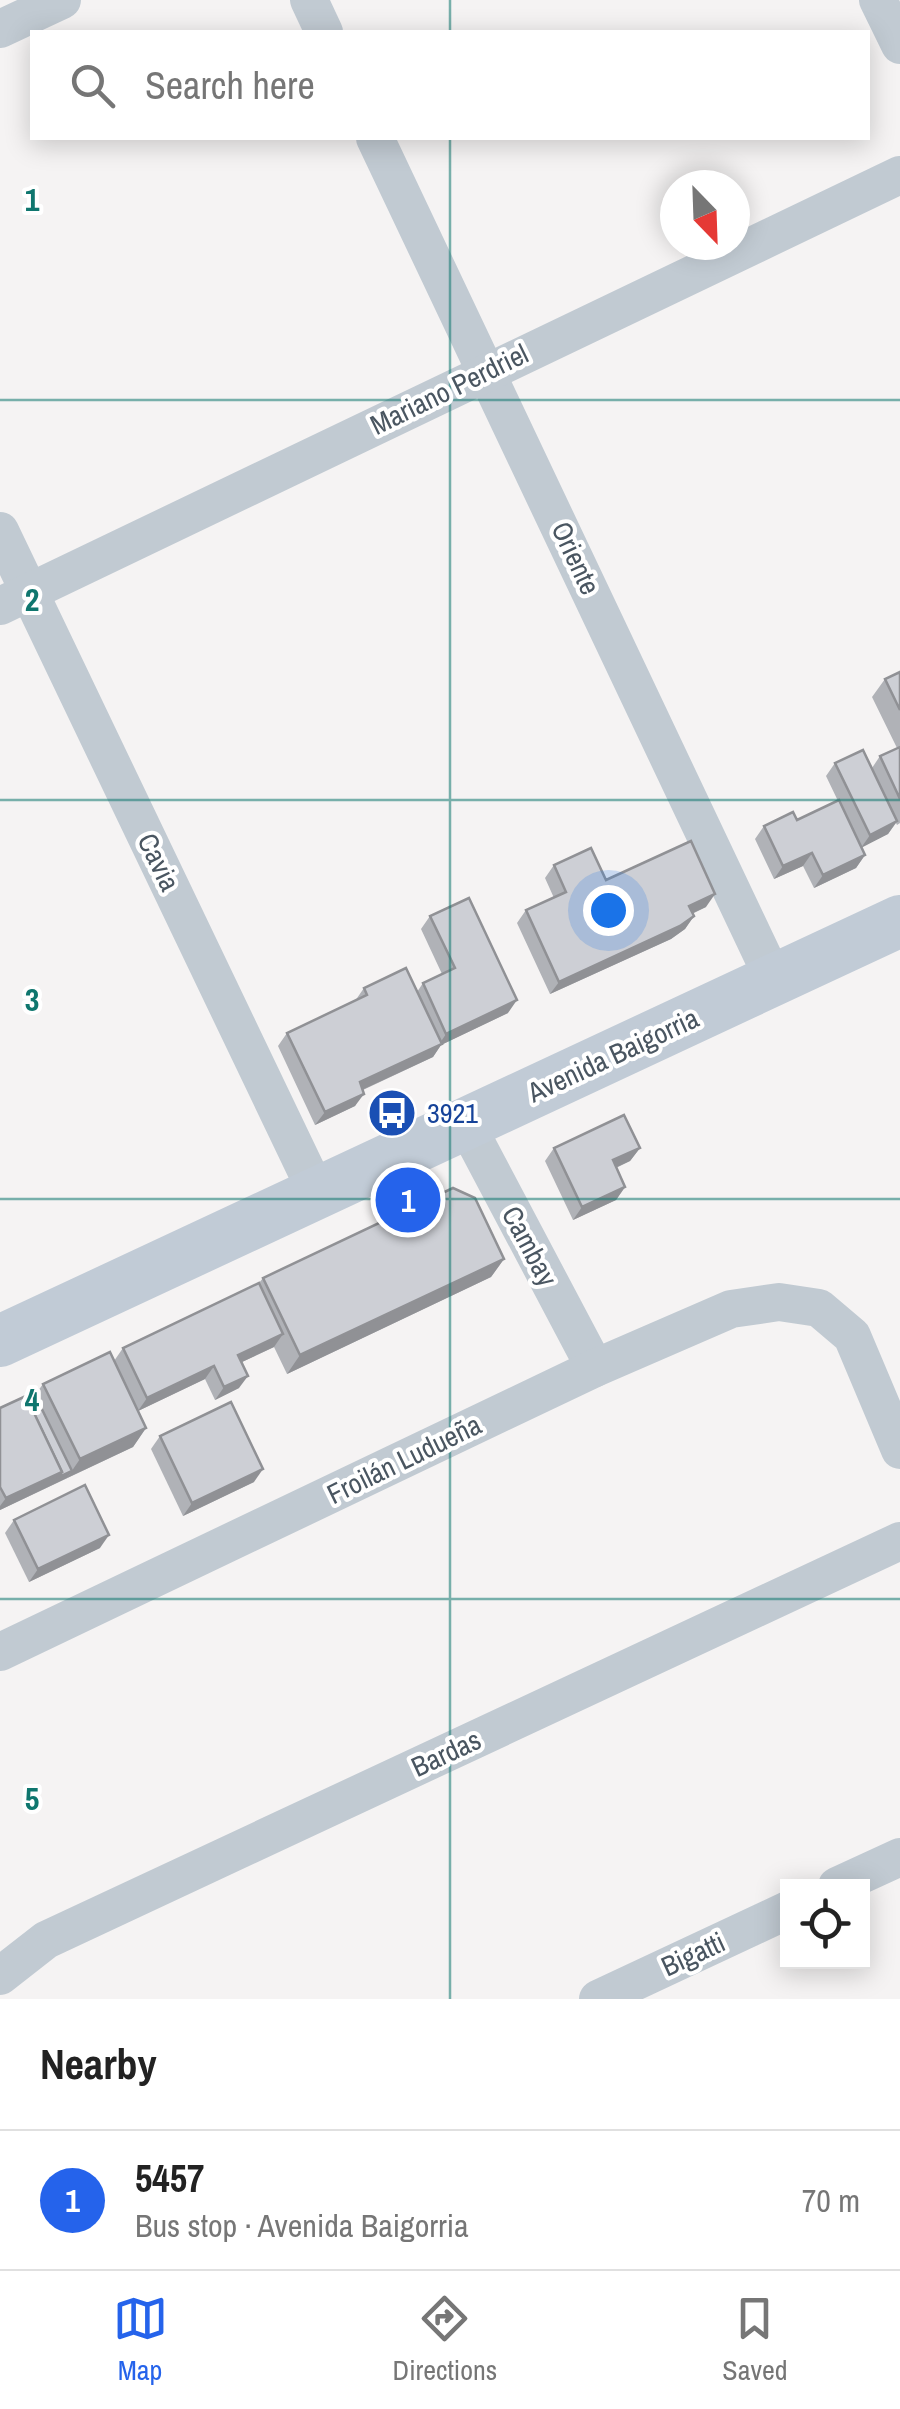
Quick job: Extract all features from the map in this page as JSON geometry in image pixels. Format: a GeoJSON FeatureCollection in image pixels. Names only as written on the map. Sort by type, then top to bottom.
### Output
{"type":"FeatureCollection","features":[{"type":"Feature","properties":{"kind":"main road","name":"Avenida Baigorria"},"geometry":{"type":"LineString","coordinates":[[0,1342],[900,920]]}},
{"type":"Feature","properties":{"kind":"street"},"geometry":{"type":"LineString","coordinates":[[0,29],[62,0]]}},
{"type":"Feature","properties":{"kind":"street"},"geometry":{"type":"LineString","coordinates":[[309,0],[323,30]]}},
{"type":"Feature","properties":{"kind":"street"},"geometry":{"type":"LineString","coordinates":[[878,0],[900,45]]}},
{"type":"Feature","properties":{"kind":"street","name":"Oriente"},"geometry":{"type":"LineString","coordinates":[[376,140],[774,980]]}},
{"type":"Feature","properties":{"kind":"street","name":"Mariano Perdriel"},"geometry":{"type":"LineString","coordinates":[[15,599],[900,175]]}},
{"type":"Feature","properties":{"kind":"street","name":"Cavia"},"geometry":{"type":"LineString","coordinates":[[0,532],[15,599],[317,1193]]}},
{"type":"Feature","properties":{"kind":"street","name":"Cambay"},"geometry":{"type":"LineString","coordinates":[[466,1124],[594,1368]]}},
{"type":"Feature","properties":{"kind":"street","name":"Froilán Ludueña"},"geometry":{"type":"LineString","coordinates":[[0,1652],[594,1368],[731,1309],[779,1302],[819,1308],[852,1336],[900,1450]]}},
{"type":"Feature","properties":{"kind":"street","name":"Bardas"},"geometry":{"type":"LineString","coordinates":[[0,1976],[46,1940],[900,1541]]}},
{"type":"Feature","properties":{"kind":"street"},"geometry":{"type":"LineString","coordinates":[[852,1879],[900,1857]]}},
{"type":"Feature","properties":{"kind":"street","name":"Bigatti"},"geometry":{"type":"LineString","coordinates":[[598,1999],[780,1914]]}},
{"type":"Feature","properties":{"kind":"building"},"geometry":{"type":"Polygon","coordinates":[[[900,672],[900,710],[885,679],[900,672]]]}},
{"type":"Feature","properties":{"kind":"building"},"geometry":{"type":"Polygon","coordinates":[[[900,747],[900,799],[880,756],[900,747]]]}},
{"type":"Feature","properties":{"kind":"building"},"geometry":{"type":"Polygon","coordinates":[[[863,750],[897,821],[870,835],[835,763],[863,750]]]}},
{"type":"Feature","properties":{"kind":"building"},"geometry":{"type":"Polygon","coordinates":[[[839,800],[865,855],[823,875],[812,853],[783,866],[764,826],[793,812],[797,820],[839,800]]]}},
{"type":"Feature","properties":{"kind":"building"},"geometry":{"type":"Polygon","coordinates":[[[691,841],[715,894],[689,906],[694,916],[680,926],[559,982],[526,910],[566,892],[554,865],[591,848],[606,880],[691,841]]]}},
{"type":"Feature","properties":{"kind":"building"},"geometry":{"type":"Polygon","coordinates":[[[469,898],[517,1000],[446,1034],[423,983],[455,968],[430,916],[469,898]]]}},
{"type":"Feature","properties":{"kind":"building"},"geometry":{"type":"Polygon","coordinates":[[[406,968],[442,1044],[360,1082],[364,1094],[325,1112],[287,1033],[367,995],[364,988],[406,968]]]}},
{"type":"Feature","properties":{"kind":"building"},"geometry":{"type":"Polygon","coordinates":[[[624,1115],[640,1148],[613,1160],[625,1187],[582,1207],[554,1148],[624,1115]]]}},
{"type":"Feature","properties":{"kind":"building"},"geometry":{"type":"Polygon","coordinates":[[[453,1188],[475,1198],[504,1259],[300,1355],[263,1278],[453,1188]]]}},
{"type":"Feature","properties":{"kind":"building"},"geometry":{"type":"Polygon","coordinates":[[[259,1283],[283,1334],[238,1355],[248,1376],[224,1387],[214,1366],[147,1398],[123,1348],[259,1283]]]}},
{"type":"Feature","properties":{"kind":"building"},"geometry":{"type":"Polygon","coordinates":[[[110,1352],[146,1428],[80,1459],[43,1384],[110,1352]]]}},
{"type":"Feature","properties":{"kind":"building"},"geometry":{"type":"Polygon","coordinates":[[[35,1395],[72,1471],[57,1478],[62,1472],[27,1399],[35,1395]]]}},
{"type":"Feature","properties":{"kind":"building"},"geometry":{"type":"Polygon","coordinates":[[[26,1396],[62,1472],[6,1498],[0,1487],[0,1408],[26,1396]]]}},
{"type":"Feature","properties":{"kind":"building"},"geometry":{"type":"Polygon","coordinates":[[[231,1402],[263,1469],[192,1503],[160,1436],[231,1402]]]}},
{"type":"Feature","properties":{"kind":"building"},"geometry":{"type":"Polygon","coordinates":[[[85,1485],[109,1535],[38,1569],[14,1520],[85,1485]]]}},
{"type":"Feature","properties":{"kind":"place","name":"3921"},"geometry":{"type":"Point","coordinates":[392,1113]}},
{"type":"Feature","properties":{"kind":"place","name":"5457"},"geometry":{"type":"Point","coordinates":[408,1200]}}]}
